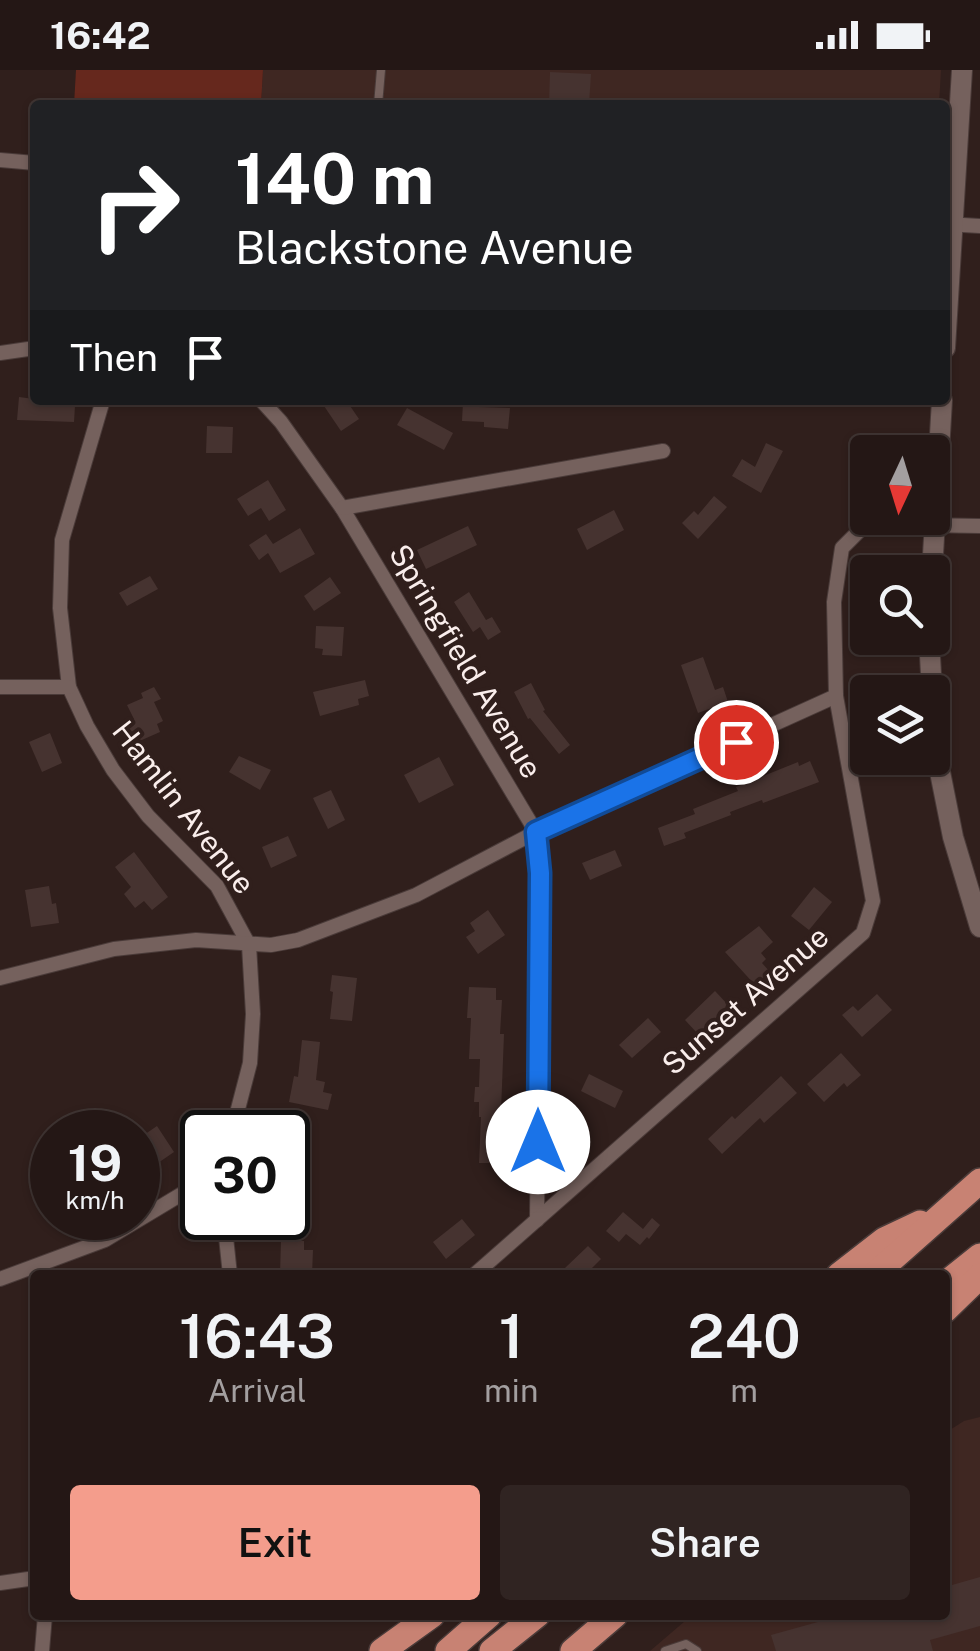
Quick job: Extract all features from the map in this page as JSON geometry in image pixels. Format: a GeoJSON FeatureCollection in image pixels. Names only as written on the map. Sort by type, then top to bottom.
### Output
{"type":"FeatureCollection","features":[{"type":"Feature","properties":{"kind":"highway"},"geometry":{"type":"LineString","coordinates":[[880,1270],[980,1181]]}},
{"type":"Feature","properties":{"kind":"highway"},"geometry":{"type":"LineString","coordinates":[[845,1270],[884,1240],[947,1210]]}},
{"type":"Feature","properties":{"kind":"highway"},"geometry":{"type":"LineString","coordinates":[[950,1280],[980,1256]]}},
{"type":"Feature","properties":{"kind":"highway"},"geometry":{"type":"LineString","coordinates":[[950,1305],[980,1276]]}},
{"type":"Feature","properties":{"kind":"highway"},"geometry":{"type":"LineString","coordinates":[[382,1651],[428,1620]]}},
{"type":"Feature","properties":{"kind":"highway"},"geometry":{"type":"LineString","coordinates":[[398,1651],[430,1620]]}},
{"type":"Feature","properties":{"kind":"highway"},"geometry":{"type":"LineString","coordinates":[[448,1651],[483,1620]]}},
{"type":"Feature","properties":{"kind":"highway"},"geometry":{"type":"LineString","coordinates":[[492,1651],[530,1620]]}},
{"type":"Feature","properties":{"kind":"highway"},"geometry":{"type":"LineString","coordinates":[[573,1651],[609,1620]]}},
{"type":"Feature","properties":{"kind":"highway"},"geometry":{"type":"LineString","coordinates":[[582,1651],[610,1620]]}},
{"type":"Feature","properties":{"kind":"main road"},"geometry":{"type":"LineString","coordinates":[[950,212],[962,70]]}},
{"type":"Feature","properties":{"kind":"main road"},"geometry":{"type":"LineString","coordinates":[[940,435],[942,405]]}},
{"type":"Feature","properties":{"kind":"main road"},"geometry":{"type":"LineString","coordinates":[[941,775],[953,837],[980,927]]}},
{"type":"Feature","properties":{"kind":"street"},"geometry":{"type":"LineString","coordinates":[[0,160],[30,162]]}},
{"type":"Feature","properties":{"kind":"street"},"geometry":{"type":"LineString","coordinates":[[950,224],[980,226]]}},
{"type":"Feature","properties":{"kind":"street"},"geometry":{"type":"LineString","coordinates":[[0,353],[30,349]]}},
{"type":"Feature","properties":{"kind":"street","name":"Hamlin Avenue"},"geometry":{"type":"LineString","coordinates":[[102,405],[62,540],[60,608],[69,687],[113,770],[148,816],[217,886],[249,945],[250,1064],[238,1110]]}},
{"type":"Feature","properties":{"kind":"street","name":"Springfield Avenue"},"geometry":{"type":"LineString","coordinates":[[266,405],[342,508],[536,832],[540,873],[537,1220]]}},
{"type":"Feature","properties":{"kind":"street"},"geometry":{"type":"LineString","coordinates":[[342,508],[663,451]]}},
{"type":"Feature","properties":{"kind":"street","name":"Sunset Avenue"},"geometry":{"type":"LineString","coordinates":[[950,525],[980,526]]}},
{"type":"Feature","properties":{"kind":"street","name":"Sunset Avenue"},"geometry":{"type":"LineString","coordinates":[[480,1270],[863,933],[872,901],[836,696],[834,602],[842,548],[855,535]]}},
{"type":"Feature","properties":{"kind":"street"},"geometry":{"type":"LineString","coordinates":[[0,687],[69,687]]}},
{"type":"Feature","properties":{"kind":"street"},"geometry":{"type":"LineString","coordinates":[[0,978],[114,949],[196,940],[271,945],[298,940],[416,896],[536,832],[836,696]]}},
{"type":"Feature","properties":{"kind":"street"},"geometry":{"type":"LineString","coordinates":[[0,1280],[106,1240],[180,1195]]}},
{"type":"Feature","properties":{"kind":"street"},"geometry":{"type":"LineString","coordinates":[[226,1240],[229,1270]]}},
{"type":"Feature","properties":{"kind":"street"},"geometry":{"type":"LineString","coordinates":[[0,1583],[30,1579]]}},
{"type":"Feature","properties":{"kind":"street"},"geometry":{"type":"LineString","coordinates":[[42,1651],[45,1620]]}},
{"type":"Feature","properties":{"kind":"lane"},"geometry":{"type":"LineString","coordinates":[[378,100],[380,70]]}},
{"type":"Feature","properties":{"kind":"lane"},"geometry":{"type":"LineString","coordinates":[[664,1651],[686,1644],[697,1651]]}},
{"type":"Feature","properties":{"kind":"shaded area"},"geometry":{"type":"Polygon","coordinates":[[[76,70],[263,70],[261,100],[74,100],[76,70]]]}},
{"type":"Feature","properties":{"kind":"shaded area"},"geometry":{"type":"Polygon","coordinates":[[[263,70],[941,70],[939,100],[261,100],[263,70]]]}},
{"type":"Feature","properties":{"kind":"shaded area"},"geometry":{"type":"Polygon","coordinates":[[[980,1417],[980,1651],[650,1651],[686,1620],[950,1620],[950,1430],[980,1417]]]}},
{"type":"Feature","properties":{"kind":"building"},"geometry":{"type":"Polygon","coordinates":[[[550,72],[591,74],[589,100],[549,100],[550,72]]]}},
{"type":"Feature","properties":{"kind":"building"},"geometry":{"type":"Polygon","coordinates":[[[19,397],[30,398],[30,405],[75,406],[74,422],[17,420],[19,397]]]}},
{"type":"Feature","properties":{"kind":"building"},"geometry":{"type":"Polygon","coordinates":[[[349,405],[359,419],[341,431],[324,406],[349,405]]]}},
{"type":"Feature","properties":{"kind":"building"},"geometry":{"type":"Polygon","coordinates":[[[463,405],[510,408],[508,429],[462,421],[463,405]]]}},
{"type":"Feature","properties":{"kind":"building"},"geometry":{"type":"Polygon","coordinates":[[[407,408],[453,433],[444,450],[397,425],[407,408]]]}},
{"type":"Feature","properties":{"kind":"building"},"geometry":{"type":"Polygon","coordinates":[[[207,426],[233,427],[232,453],[206,453],[207,426]]]}},
{"type":"Feature","properties":{"kind":"building"},"geometry":{"type":"Polygon","coordinates":[[[766,443],[783,451],[761,493],[732,476],[742,459],[755,467],[766,443]]]}},
{"type":"Feature","properties":{"kind":"building"},"geometry":{"type":"Polygon","coordinates":[[[268,480],[286,510],[269,521],[261,508],[248,516],[237,499],[268,480]]]}},
{"type":"Feature","properties":{"kind":"building"},"geometry":{"type":"Polygon","coordinates":[[[714,496],[727,507],[698,539],[682,523],[694,511],[698,515],[714,496]]]}},
{"type":"Feature","properties":{"kind":"building"},"geometry":{"type":"Polygon","coordinates":[[[614,510],[624,530],[587,550],[577,529],[614,510]]]}},
{"type":"Feature","properties":{"kind":"building"},"geometry":{"type":"Polygon","coordinates":[[[468,526],[477,545],[426,569],[417,550],[468,526]]]}},
{"type":"Feature","properties":{"kind":"building"},"geometry":{"type":"Polygon","coordinates":[[[300,528],[315,554],[280,573],[268,553],[259,560],[249,545],[266,534],[273,544],[300,528]]]}},
{"type":"Feature","properties":{"kind":"building"},"geometry":{"type":"Polygon","coordinates":[[[150,576],[158,589],[127,606],[119,593],[150,576]]]}},
{"type":"Feature","properties":{"kind":"building"},"geometry":{"type":"Polygon","coordinates":[[[330,577],[341,593],[314,611],[304,596],[330,577]]]}},
{"type":"Feature","properties":{"kind":"building"},"geometry":{"type":"Polygon","coordinates":[[[469,592],[486,620],[492,617],[501,632],[488,640],[480,627],[473,632],[454,602],[469,592]]]}},
{"type":"Feature","properties":{"kind":"building"},"geometry":{"type":"Polygon","coordinates":[[[316,626],[344,627],[342,656],[322,655],[323,649],[315,648],[316,626]]]}},
{"type":"Feature","properties":{"kind":"building"},"geometry":{"type":"Polygon","coordinates":[[[703,657],[715,690],[723,687],[728,702],[698,713],[681,665],[703,657]]]}},
{"type":"Feature","properties":{"kind":"building"},"geometry":{"type":"Polygon","coordinates":[[[365,680],[369,696],[358,699],[359,705],[320,716],[313,692],[365,680]]]}},
{"type":"Feature","properties":{"kind":"building"},"geometry":{"type":"Polygon","coordinates":[[[531,683],[543,711],[570,745],[559,754],[528,719],[514,692],[531,683]]]}},
{"type":"Feature","properties":{"kind":"building"},"geometry":{"type":"Polygon","coordinates":[[[154,687],[161,699],[154,702],[163,721],[157,724],[160,732],[135,743],[126,723],[134,719],[127,705],[143,698],[141,693],[154,687]]]}},
{"type":"Feature","properties":{"kind":"building"},"geometry":{"type":"Polygon","coordinates":[[[50,733],[62,763],[42,772],[29,742],[50,733]]]}},
{"type":"Feature","properties":{"kind":"building"},"geometry":{"type":"Polygon","coordinates":[[[239,756],[271,770],[260,790],[229,772],[239,756]]]}},
{"type":"Feature","properties":{"kind":"building"},"geometry":{"type":"Polygon","coordinates":[[[439,757],[454,785],[419,803],[404,775],[439,757]]]}},
{"type":"Feature","properties":{"kind":"building"},"geometry":{"type":"Polygon","coordinates":[[[810,761],[819,782],[730,812],[731,815],[684,833],[686,838],[664,846],[658,828],[695,814],[693,809],[738,791],[736,787],[798,762],[799,766],[810,761]]]}},
{"type":"Feature","properties":{"kind":"building"},"geometry":{"type":"Polygon","coordinates":[[[331,790],[345,820],[328,829],[313,798],[331,790]]]}},
{"type":"Feature","properties":{"kind":"building"},"geometry":{"type":"Polygon","coordinates":[[[288,836],[297,856],[271,868],[262,847],[288,836]]]}},
{"type":"Feature","properties":{"kind":"building"},"geometry":{"type":"Polygon","coordinates":[[[615,850],[622,866],[590,880],[582,863],[615,850]]]}},
{"type":"Feature","properties":{"kind":"building"},"geometry":{"type":"Polygon","coordinates":[[[134,852],[168,897],[152,910],[144,901],[135,908],[124,894],[131,887],[115,867],[134,852]]]}},
{"type":"Feature","properties":{"kind":"building"},"geometry":{"type":"Polygon","coordinates":[[[49,886],[59,923],[31,927],[25,890],[49,886]]]}},
{"type":"Feature","properties":{"kind":"building"},"geometry":{"type":"Polygon","coordinates":[[[814,887],[832,902],[809,930],[791,916],[814,887]]]}},
{"type":"Feature","properties":{"kind":"building"},"geometry":{"type":"Polygon","coordinates":[[[488,910],[505,935],[478,954],[466,937],[475,931],[470,923],[488,910]]]}},
{"type":"Feature","properties":{"kind":"building"},"geometry":{"type":"Polygon","coordinates":[[[759,926],[773,942],[761,953],[766,959],[762,963],[770,972],[755,985],[725,952],[759,926]]]}},
{"type":"Feature","properties":{"kind":"building"},"geometry":{"type":"Polygon","coordinates":[[[332,975],[357,978],[352,1021],[330,1019],[332,975]]]}},
{"type":"Feature","properties":{"kind":"building"},"geometry":{"type":"Polygon","coordinates":[[[469,987],[496,988],[496,1000],[502,1000],[499,1163],[479,1163],[481,1117],[479,1102],[474,1102],[480,1059],[469,1059],[469,987]]]}},
{"type":"Feature","properties":{"kind":"building"},"geometry":{"type":"Polygon","coordinates":[[[715,991],[729,1006],[698,1034],[685,1020],[715,991]]]}},
{"type":"Feature","properties":{"kind":"building"},"geometry":{"type":"Polygon","coordinates":[[[877,994],[892,1010],[862,1037],[842,1015],[853,1006],[858,1011],[877,994]]]}},
{"type":"Feature","properties":{"kind":"building"},"geometry":{"type":"Polygon","coordinates":[[[648,1018],[661,1032],[632,1058],[619,1045],[648,1018]]]}},
{"type":"Feature","properties":{"kind":"building"},"geometry":{"type":"Polygon","coordinates":[[[302,1040],[320,1042],[316,1080],[325,1082],[323,1092],[332,1094],[328,1110],[289,1102],[294,1076],[298,1077],[302,1040]]]}},
{"type":"Feature","properties":{"kind":"building"},"geometry":{"type":"Polygon","coordinates":[[[841,1053],[861,1075],[847,1087],[844,1083],[824,1102],[807,1084],[841,1053]]]}},
{"type":"Feature","properties":{"kind":"building"},"geometry":{"type":"Polygon","coordinates":[[[589,1074],[623,1091],[615,1108],[581,1091],[589,1074]]]}},
{"type":"Feature","properties":{"kind":"building"},"geometry":{"type":"Polygon","coordinates":[[[781,1076],[797,1093],[764,1123],[760,1118],[722,1154],[708,1139],[781,1076]]]}},
{"type":"Feature","properties":{"kind":"building"},"geometry":{"type":"Polygon","coordinates":[[[160,1131],[174,1152],[160,1162],[160,1131]]]}},
{"type":"Feature","properties":{"kind":"building"},"geometry":{"type":"Polygon","coordinates":[[[623,1212],[643,1229],[652,1218],[660,1225],[640,1245],[626,1234],[619,1242],[606,1231],[623,1212]]]}},
{"type":"Feature","properties":{"kind":"building"},"geometry":{"type":"Polygon","coordinates":[[[462,1219],[475,1235],[446,1259],[433,1242],[462,1219]]]}},
{"type":"Feature","properties":{"kind":"building"},"geometry":{"type":"Polygon","coordinates":[[[281,1240],[304,1241],[304,1250],[313,1250],[312,1270],[280,1270],[281,1240]]]}},
{"type":"Feature","properties":{"kind":"building"},"geometry":{"type":"Polygon","coordinates":[[[588,1246],[601,1259],[590,1270],[565,1268],[588,1246]]]}},
{"type":"Feature","properties":{"kind":"building"},"geometry":{"type":"Polygon","coordinates":[[[980,1577],[980,1626],[930,1640],[933,1651],[776,1651],[771,1635],[825,1620],[950,1620],[950,1586],[980,1577]]]}},
{"type":"Feature","properties":{"kind":"route"},"geometry":{"type":"LineString","coordinates":[[538,1142],[540,873],[536,832],[736,742]]}}]}
